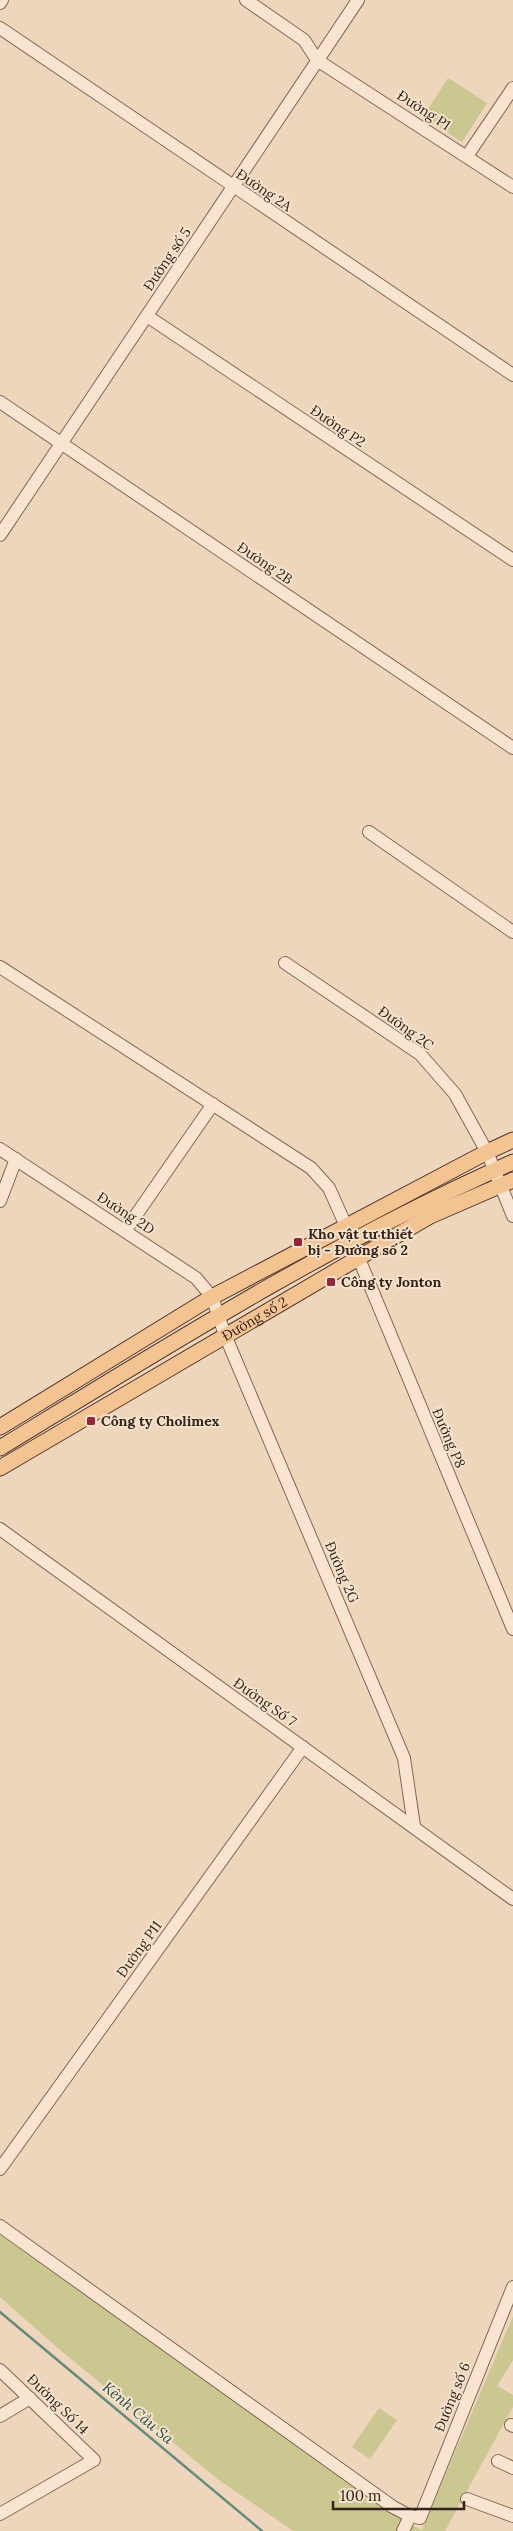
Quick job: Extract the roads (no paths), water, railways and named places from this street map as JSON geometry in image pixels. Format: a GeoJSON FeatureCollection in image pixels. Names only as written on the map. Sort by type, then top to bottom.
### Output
{"type":"FeatureCollection","features":[{"type":"Feature","properties":{"kind":"main road"},"geometry":{"type":"LineString","coordinates":[[0,1427],[212,1297],[513,1140]]}},
{"type":"Feature","properties":{"kind":"main road","name":"Đường số 2"},"geometry":{"type":"LineString","coordinates":[[0,1448],[219,1317],[352,1242],[513,1162]]}},
{"type":"Feature","properties":{"kind":"main road","name":"Đường số 2"},"geometry":{"type":"LineString","coordinates":[[0,1468],[430,1216],[507,1183]]}},
{"type":"Feature","properties":{"kind":"street"},"geometry":{"type":"LineString","coordinates":[[246,0],[304,40],[317,60]]}},
{"type":"Feature","properties":{"kind":"street","name":"Đường số 5"},"geometry":{"type":"LineString","coordinates":[[0,535],[358,0]]}},
{"type":"Feature","properties":{"kind":"street","name":"Đường 2A"},"geometry":{"type":"LineString","coordinates":[[0,28],[513,375]]}},
{"type":"Feature","properties":{"kind":"street","name":"Đường P1"},"geometry":{"type":"LineString","coordinates":[[317,60],[513,187]]}},
{"type":"Feature","properties":{"kind":"street"},"geometry":{"type":"LineString","coordinates":[[467,156],[513,88]]}},
{"type":"Feature","properties":{"kind":"street","name":"Đường P2"},"geometry":{"type":"LineString","coordinates":[[147,316],[513,560]]}},
{"type":"Feature","properties":{"kind":"street","name":"Đường 2B"},"geometry":{"type":"LineString","coordinates":[[0,402],[513,748]]}},
{"type":"Feature","properties":{"kind":"street"},"geometry":{"type":"LineString","coordinates":[[369,832],[513,932]]}},
{"type":"Feature","properties":{"kind":"street","name":"Đường 2C"},"geometry":{"type":"LineString","coordinates":[[285,963],[420,1054],[455,1094],[495,1170],[507,1183],[513,1216]]}},
{"type":"Feature","properties":{"kind":"street"},"geometry":{"type":"LineString","coordinates":[[0,967],[310,1168],[329,1188],[346,1226]]}},
{"type":"Feature","properties":{"kind":"street"},"geometry":{"type":"LineString","coordinates":[[125,1231],[213,1104]]}},
{"type":"Feature","properties":{"kind":"street","name":"Đường 2D"},"geometry":{"type":"LineString","coordinates":[[0,1149],[196,1278],[212,1297],[219,1317]]}},
{"type":"Feature","properties":{"kind":"street"},"geometry":{"type":"LineString","coordinates":[[0,1202],[16,1160]]}},
{"type":"Feature","properties":{"kind":"street","name":"Đường P8"},"geometry":{"type":"LineString","coordinates":[[352,1242],[513,1629]]}},
{"type":"Feature","properties":{"kind":"street","name":"Đường 2G"},"geometry":{"type":"LineString","coordinates":[[219,1317],[404,1758],[414,1826]]}},
{"type":"Feature","properties":{"kind":"street","name":"Đường Số 7"},"geometry":{"type":"LineString","coordinates":[[0,1529],[513,1899]]}},
{"type":"Feature","properties":{"kind":"street","name":"Đường P11"},"geometry":{"type":"LineString","coordinates":[[0,2169],[303,1747]]}},
{"type":"Feature","properties":{"kind":"street"},"geometry":{"type":"LineString","coordinates":[[0,2226],[340,2470],[415,2517]]}},
{"type":"Feature","properties":{"kind":"street","name":"Đường số 6"},"geometry":{"type":"LineString","coordinates":[[403,2531],[415,2517],[513,2287]]}},
{"type":"Feature","properties":{"kind":"street","name":"Đường Số 14"},"geometry":{"type":"LineString","coordinates":[[0,2370],[94,2460],[0,2514]]}},
{"type":"Feature","properties":{"kind":"street"},"geometry":{"type":"LineString","coordinates":[[0,2416],[30,2398]]}},
{"type":"Feature","properties":{"kind":"street"},"geometry":{"type":"LineString","coordinates":[[498,2461],[513,2468]]}},
{"type":"Feature","properties":{"kind":"street"},"geometry":{"type":"LineString","coordinates":[[467,2500],[513,2516]]}},
{"type":"Feature","properties":{"kind":"waterway","name":"Kênh Cầu Sa"},"geometry":{"type":"LineString","coordinates":[[0,2312],[262,2531]]}},
{"type":"Feature","properties":{"kind":"place","name":"Kho vật tư thiết bị - Đường số 2"},"geometry":{"type":"Point","coordinates":[298,1242]}},
{"type":"Feature","properties":{"kind":"place","name":"Công ty Jonton"},"geometry":{"type":"Point","coordinates":[331,1282]}},
{"type":"Feature","properties":{"kind":"place","name":"Công ty Cholimex"},"geometry":{"type":"Point","coordinates":[91,1421]}}]}
